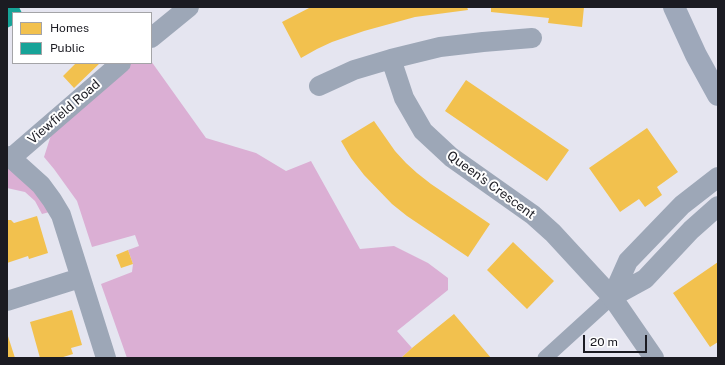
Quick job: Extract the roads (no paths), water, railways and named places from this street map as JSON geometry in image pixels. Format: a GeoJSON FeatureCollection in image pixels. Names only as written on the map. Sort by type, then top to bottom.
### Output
{"type":"FeatureCollection","features":[{"type":"Feature","properties":{"kind":"main road"},"geometry":{"type":"LineString","coordinates":[[674,7],[696,55],[718,95]]}},
{"type":"Feature","properties":{"kind":"street"},"geometry":{"type":"LineString","coordinates":[[152,37],[189,7]]}},
{"type":"Feature","properties":{"kind":"street"},"geometry":{"type":"LineString","coordinates":[[319,86],[354,70],[440,47],[532,38]]}},
{"type":"Feature","properties":{"kind":"street","name":"Queen's Crescent"},"geometry":{"type":"LineString","coordinates":[[391,59],[404,98],[423,131],[452,157],[533,215],[553,233],[612,298],[654,358]]}},
{"type":"Feature","properties":{"kind":"street","name":"Viewfield Road"},"geometry":{"type":"LineString","coordinates":[[9,157],[120,64]]}},
{"type":"Feature","properties":{"kind":"street"},"geometry":{"type":"LineString","coordinates":[[9,157],[41,185],[61,215],[106,358]]}},
{"type":"Feature","properties":{"kind":"street"},"geometry":{"type":"LineString","coordinates":[[612,298],[628,261],[682,205],[718,177]]}},
{"type":"Feature","properties":{"kind":"street"},"geometry":{"type":"LineString","coordinates":[[545,358],[612,298],[645,278],[691,230],[718,206]]}},
{"type":"Feature","properties":{"kind":"street"},"geometry":{"type":"LineString","coordinates":[[7,301],[80,278]]}}]}
